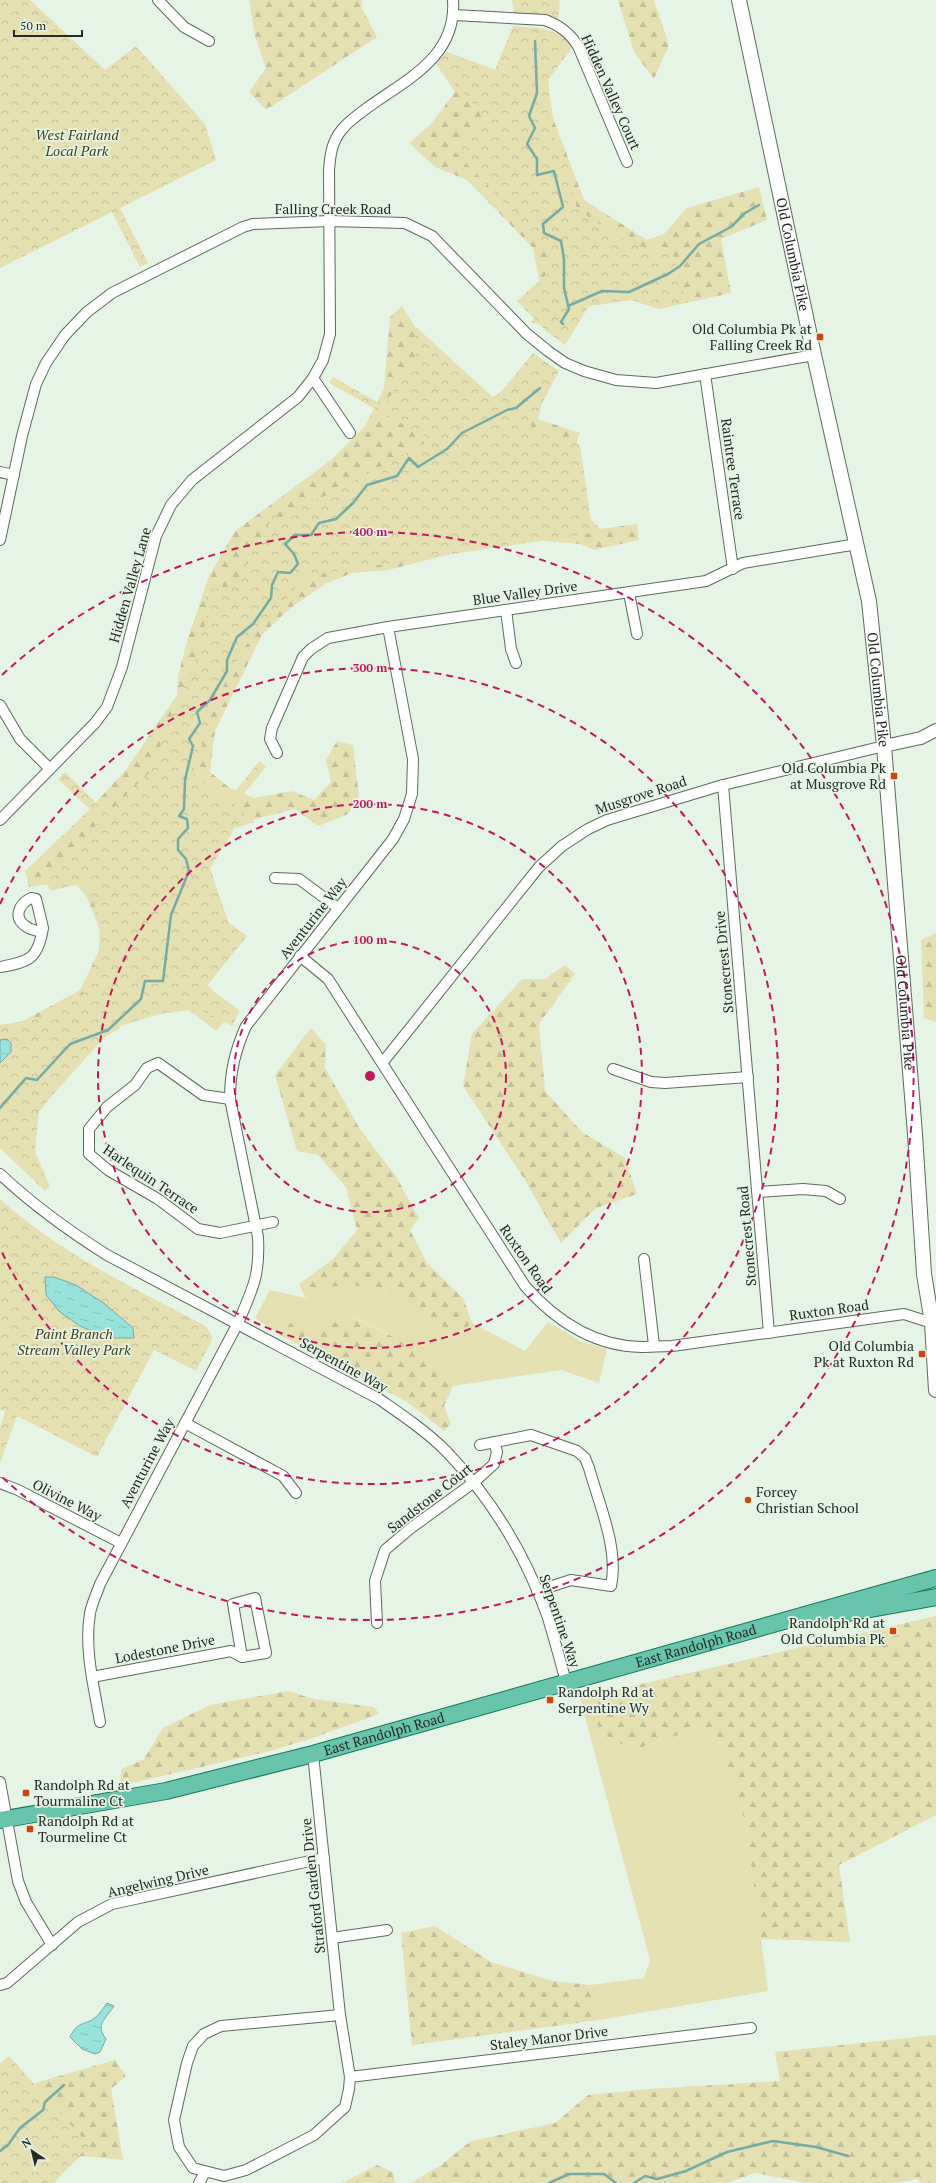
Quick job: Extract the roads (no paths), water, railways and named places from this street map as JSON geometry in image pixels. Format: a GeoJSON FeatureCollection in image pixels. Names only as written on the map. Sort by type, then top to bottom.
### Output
{"type":"FeatureCollection","features":[{"type":"Feature","properties":{"kind":"main road","name":"Old Columbia Pike"},"geometry":{"type":"LineString","coordinates":[[739,0],[814,355],[869,601],[884,746],[915,1134],[924,1274],[932,1323],[936,1390]]}},
{"type":"Feature","properties":{"kind":"main road","name":"East Randolph Road"},"geometry":{"type":"LineString","coordinates":[[3,1819],[166,1791],[312,1754],[936,1578]]}},
{"type":"Feature","properties":{"kind":"main road","name":"East Randolph Road"},"geometry":{"type":"LineString","coordinates":[[763,1626],[850,1614],[936,1597]]}},
{"type":"Feature","properties":{"kind":"street"},"geometry":{"type":"LineString","coordinates":[[158,0],[184,27],[209,41]]}},
{"type":"Feature","properties":{"kind":"street","name":"Hidden Valley Lane"},"geometry":{"type":"LineString","coordinates":[[0,820],[95,723],[108,707],[122,667],[156,536],[171,505],[192,480],[298,397],[313,378],[323,360],[330,334],[329,170],[334,141],[347,123],[438,54],[450,34],[454,15],[453,0]]}},
{"type":"Feature","properties":{"kind":"street","name":"Hidden Valley Court"},"geometry":{"type":"LineString","coordinates":[[454,15],[545,20],[558,25],[566,31],[578,46],[627,162]]}},
{"type":"Feature","properties":{"kind":"street","name":"Falling Creek Road"},"geometry":{"type":"LineString","coordinates":[[0,540],[36,384],[46,363],[65,335],[87,312],[112,293],[243,227],[253,224],[330,221],[405,223],[432,236],[527,334],[565,363],[584,371],[616,380],[656,383],[814,355]]}},
{"type":"Feature","properties":{"kind":"street","name":"Raintree Terrace"},"geometry":{"type":"LineString","coordinates":[[705,374],[733,569]]}},
{"type":"Feature","properties":{"kind":"street"},"geometry":{"type":"LineString","coordinates":[[313,378],[350,433]]}},
{"type":"Feature","properties":{"kind":"street"},"geometry":{"type":"LineString","coordinates":[[0,472],[14,475]]}},
{"type":"Feature","properties":{"kind":"street","name":"Blue Valley Drive"},"geometry":{"type":"LineString","coordinates":[[277,753],[270,739],[272,728],[303,657],[310,649],[328,638],[388,627],[629,593],[706,580],[733,569],[743,562],[857,544]]}},
{"type":"Feature","properties":{"kind":"street"},"geometry":{"type":"LineString","coordinates":[[629,593],[637,634]]}},
{"type":"Feature","properties":{"kind":"street"},"geometry":{"type":"LineString","coordinates":[[506,610],[511,649],[516,663]]}},
{"type":"Feature","properties":{"kind":"street","name":"Aventurine Way"},"geometry":{"type":"LineString","coordinates":[[100,1722],[92,1677],[88,1633],[90,1611],[100,1584],[238,1323],[256,1283],[259,1260],[255,1224],[230,1099],[230,1078],[235,1052],[246,1026],[393,839],[404,819],[412,794],[413,759],[388,627]]}},
{"type":"Feature","properties":{"kind":"street"},"geometry":{"type":"LineString","coordinates":[[0,705],[20,739],[50,769]]}},
{"type":"Feature","properties":{"kind":"street","name":"Musgrove Road"},"geometry":{"type":"LineString","coordinates":[[383,1062],[539,867],[562,846],[588,829],[607,820],[723,785],[921,738],[936,730]]}},
{"type":"Feature","properties":{"kind":"street","name":"Stonecrest Drive"},"geometry":{"type":"LineString","coordinates":[[723,785],[754,1137]]}},
{"type":"Feature","properties":{"kind":"street"},"geometry":{"type":"LineString","coordinates":[[275,878],[299,880],[338,908]]}},
{"type":"Feature","properties":{"kind":"street"},"geometry":{"type":"LineString","coordinates":[[0,967],[23,963],[31,958],[41,943],[42,932]]}},
{"type":"Feature","properties":{"kind":"street","name":"Ruxton Road"},"geometry":{"type":"LineString","coordinates":[[300,956],[328,979],[383,1062],[525,1286],[542,1305],[555,1316],[587,1335],[617,1344],[672,1346],[904,1314],[932,1323]]}},
{"type":"Feature","properties":{"kind":"street","name":"Harlequin Terrace"},"geometry":{"type":"LineString","coordinates":[[230,1099],[203,1095],[158,1063],[147,1068],[135,1085],[107,1107],[89,1130],[89,1154],[108,1170],[158,1199],[198,1229],[220,1233],[255,1224]]}},
{"type":"Feature","properties":{"kind":"street"},"geometry":{"type":"LineString","coordinates":[[613,1069],[651,1082],[665,1083],[748,1077]]}},
{"type":"Feature","properties":{"kind":"street","name":"Stonecrest Road"},"geometry":{"type":"LineString","coordinates":[[754,1137],[769,1333]]}},
{"type":"Feature","properties":{"kind":"street","name":"Serpentine Way"},"geometry":{"type":"LineString","coordinates":[[0,1174],[21,1194],[65,1228],[107,1255],[379,1399],[408,1419],[446,1451],[499,1517],[516,1546],[547,1616],[566,1682]]}},
{"type":"Feature","properties":{"kind":"street"},"geometry":{"type":"LineString","coordinates":[[758,1192],[826,1190],[840,1199]]}},
{"type":"Feature","properties":{"kind":"street"},"geometry":{"type":"LineString","coordinates":[[255,1224],[273,1222]]}},
{"type":"Feature","properties":{"kind":"street"},"geometry":{"type":"LineString","coordinates":[[644,1259],[654,1345]]}},
{"type":"Feature","properties":{"kind":"street"},"geometry":{"type":"LineString","coordinates":[[184,1423],[283,1476],[296,1492]]}},
{"type":"Feature","properties":{"kind":"street"},"geometry":{"type":"LineString","coordinates":[[480,1445],[531,1435],[577,1450],[585,1458],[589,1468],[613,1554],[613,1576],[611,1586],[571,1580],[537,1591]]}},
{"type":"Feature","properties":{"kind":"street","name":"Sandstone Court"},"geometry":{"type":"LineString","coordinates":[[377,1623],[375,1580],[385,1550],[411,1528],[473,1483],[494,1464],[496,1452],[494,1442]]}},
{"type":"Feature","properties":{"kind":"street","name":"Olivine Way"},"geometry":{"type":"LineString","coordinates":[[0,1483],[18,1490],[121,1543]]}},
{"type":"Feature","properties":{"kind":"street","name":"Lodestone Drive"},"geometry":{"type":"LineString","coordinates":[[92,1677],[231,1651],[242,1657],[266,1653],[254,1598],[233,1604],[242,1657]]}},
{"type":"Feature","properties":{"kind":"street","name":"Straford Garden Drive"},"geometry":{"type":"LineString","coordinates":[[312,1754],[340,2015],[350,2077],[345,2107],[314,2134],[246,2170],[224,2176],[193,2168],[179,2147],[174,2120],[187,2064],[193,2046],[204,2034],[221,2026],[340,2015]]}},
{"type":"Feature","properties":{"kind":"street"},"geometry":{"type":"LineString","coordinates":[[0,1782],[3,1819],[18,1881],[26,1902],[52,1944]]}},
{"type":"Feature","properties":{"kind":"street","name":"Angelwing Drive"},"geometry":{"type":"LineString","coordinates":[[0,1985],[7,1983],[78,1922],[112,1904],[324,1858]]}},
{"type":"Feature","properties":{"kind":"street"},"geometry":{"type":"LineString","coordinates":[[332,1938],[386,1930]]}},
{"type":"Feature","properties":{"kind":"street","name":"Staley Manor Drive"},"geometry":{"type":"LineString","coordinates":[[350,2077],[751,2028]]}},
{"type":"Feature","properties":{"kind":"street"},"geometry":{"type":"LineString","coordinates":[[199,2183],[205,2172]]}},
{"type":"Feature","properties":{"kind":"water"},"geometry":{"type":"Polygon","coordinates":[[[7,1039],[11,1043],[11,1052],[0,1063],[0,1040],[7,1039]]]}},
{"type":"Feature","properties":{"kind":"water"},"geometry":{"type":"Polygon","coordinates":[[[45,1277],[54,1277],[76,1285],[105,1304],[133,1328],[134,1338],[107,1338],[80,1326],[60,1312],[46,1295],[45,1277]]]}},
{"type":"Feature","properties":{"kind":"water"},"geometry":{"type":"Polygon","coordinates":[[[107,2003],[114,2006],[102,2022],[101,2029],[106,2039],[100,2052],[95,2054],[82,2049],[70,2037],[79,2025],[97,2016],[107,2003]]]}},
{"type":"Feature","properties":{"kind":"waterway"},"geometry":{"type":"LineString","coordinates":[[535,41],[537,93],[529,116],[535,128],[527,144],[537,159],[537,175],[554,171],[563,207],[543,224],[544,233],[561,241],[564,259],[564,288],[569,309],[561,322],[563,324]]}},
{"type":"Feature","properties":{"kind":"waterway"},"geometry":{"type":"LineString","coordinates":[[568,306],[602,291],[629,292],[668,274],[680,266],[699,244],[731,227],[745,213],[759,205]]}},
{"type":"Feature","properties":{"kind":"waterway"},"geometry":{"type":"LineString","coordinates":[[0,1108],[26,1078],[37,1080],[70,1044],[108,1030],[141,999],[145,981],[163,981],[171,915],[189,871],[186,859],[178,850],[178,839],[188,828],[187,819],[179,816],[184,809],[185,780],[193,746],[189,739],[200,723],[197,712],[210,700],[227,671],[227,660],[237,637],[253,624],[271,598],[272,585],[278,572],[290,573],[298,564],[294,554],[285,544],[295,535],[311,535],[319,523],[336,519],[353,503],[367,485],[397,476],[409,458],[418,467],[447,449],[462,433],[507,410],[516,408],[540,388]]}},
{"type":"Feature","properties":{"kind":"waterway"},"geometry":{"type":"LineString","coordinates":[[0,2151],[8,2145],[20,2128],[43,2110],[45,2102],[64,2085]]}},
{"type":"Feature","properties":{"kind":"waterway"},"geometry":{"type":"LineString","coordinates":[[634,2183],[645,2176],[657,2179],[686,2171],[727,2152],[773,2141],[816,2147],[848,2156]]}},
{"type":"Feature","properties":{"kind":"waterway"},"geometry":{"type":"LineString","coordinates":[[549,2183],[569,2174],[604,2174],[616,2183]]}},
{"type":"Feature","properties":{"kind":"place","name":"Old Columbia Pk at Falling Creek Rd"},"geometry":{"type":"Point","coordinates":[820,337]}},
{"type":"Feature","properties":{"kind":"place","name":"Old Columbia Pk at Musgrove Rd"},"geometry":{"type":"Point","coordinates":[894,776]}},
{"type":"Feature","properties":{"kind":"place","name":"Old Columbia Pk at Ruxton Rd"},"geometry":{"type":"Point","coordinates":[922,1354]}},
{"type":"Feature","properties":{"kind":"place","name":"Forcey Christian School"},"geometry":{"type":"Point","coordinates":[748,1500]}},
{"type":"Feature","properties":{"kind":"place","name":"Randolph Rd at Old Columbia Pk"},"geometry":{"type":"Point","coordinates":[893,1631]}},
{"type":"Feature","properties":{"kind":"place","name":"Randolph Rd at Serpentine Wy"},"geometry":{"type":"Point","coordinates":[550,1700]}},
{"type":"Feature","properties":{"kind":"place","name":"Randolph Rd at Tourmaline Ct"},"geometry":{"type":"Point","coordinates":[26,1793]}},
{"type":"Feature","properties":{"kind":"place","name":"Randolph Rd at Tourmeline Ct"},"geometry":{"type":"Point","coordinates":[30,1829]}},
{"type":"Feature","properties":{"kind":"park label","name":"West Fairland Local Park"},"geometry":{"type":"Point","coordinates":[77,144]}},
{"type":"Feature","properties":{"kind":"park label","name":"Paint Branch Stream Valley Park"},"geometry":{"type":"Point","coordinates":[74,1342]}}]}
